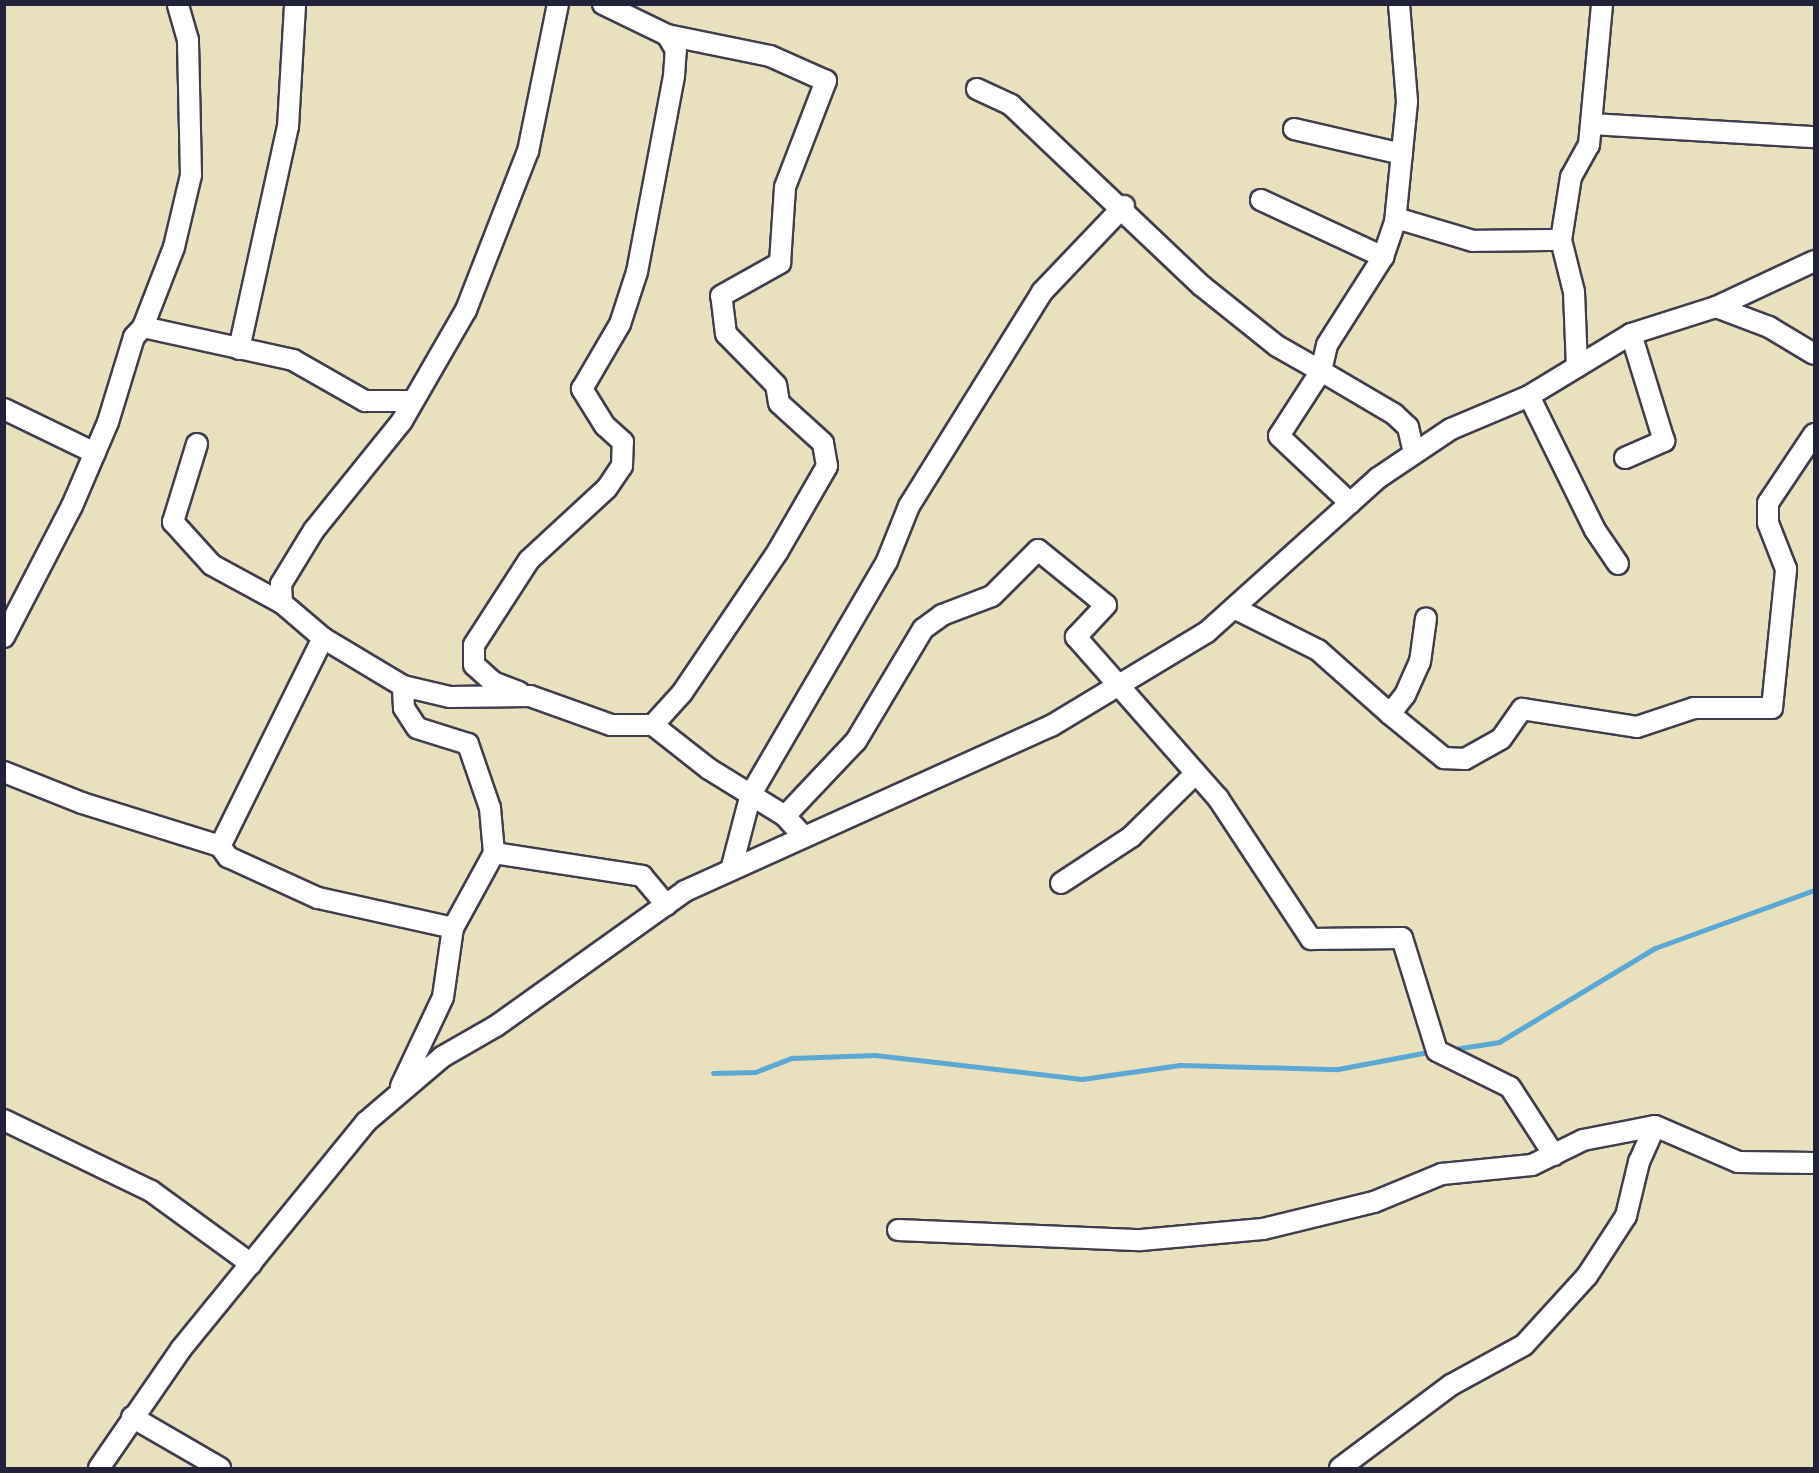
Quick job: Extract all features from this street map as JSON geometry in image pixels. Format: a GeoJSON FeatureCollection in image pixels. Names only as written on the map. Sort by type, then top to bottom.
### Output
{"type":"FeatureCollection","features":[{"type":"Feature","properties":{"kind":"street"},"geometry":{"type":"LineString","coordinates":[[4,637],[95,453],[135,337],[143,327],[174,247],[191,175],[188,40],[178,4]]}},
{"type":"Feature","properties":{"kind":"street"},"geometry":{"type":"LineString","coordinates":[[239,349],[288,127],[295,4]]}},
{"type":"Feature","properties":{"kind":"street"},"geometry":{"type":"LineString","coordinates":[[282,603],[281,584],[314,530],[412,401],[466,310],[514,195],[558,4]]}},
{"type":"Feature","properties":{"kind":"street"},"geometry":{"type":"LineString","coordinates":[[603,4],[667,35],[770,56],[826,81],[785,187],[780,263],[721,296],[726,334],[777,386],[779,403],[822,443],[827,466],[778,551],[682,693],[653,725]]}},
{"type":"Feature","properties":{"kind":"street"},"geometry":{"type":"LineString","coordinates":[[1350,503],[1279,436],[1321,371],[1327,345],[1383,257],[1396,218],[1407,85],[1399,4]]}},
{"type":"Feature","properties":{"kind":"street"},"geometry":{"type":"LineString","coordinates":[[1577,367],[1574,292],[1561,240],[1571,177],[1589,145],[1593,124],[1602,4]]}},
{"type":"Feature","properties":{"kind":"street"},"geometry":{"type":"LineString","coordinates":[[667,35],[676,50],[674,76],[645,243],[620,324],[582,388],[605,426],[623,442],[622,466],[607,488],[529,560],[474,645],[474,665],[493,682],[611,725],[653,725],[785,816],[804,837]]}},
{"type":"Feature","properties":{"kind":"street"},"geometry":{"type":"LineString","coordinates":[[977,89],[1011,105],[1124,206],[1202,286],[1277,346],[1394,414],[1408,427],[1414,452]]}},
{"type":"Feature","properties":{"kind":"street"},"geometry":{"type":"LineString","coordinates":[[1593,124],[1815,137]]}},
{"type":"Feature","properties":{"kind":"street"},"geometry":{"type":"LineString","coordinates":[[1294,129],[1402,154]]}},
{"type":"Feature","properties":{"kind":"street"},"geometry":{"type":"LineString","coordinates":[[1261,200],[1383,257]]}},
{"type":"Feature","properties":{"kind":"street"},"geometry":{"type":"LineString","coordinates":[[731,870],[751,794],[887,561],[909,506],[1042,292],[1124,206]]}},
{"type":"Feature","properties":{"kind":"street"},"geometry":{"type":"LineString","coordinates":[[1396,218],[1473,241],[1561,240]]}},
{"type":"Feature","properties":{"kind":"street"},"geometry":{"type":"LineString","coordinates":[[99,1468],[132,1417],[251,1264],[366,1122],[399,1092],[666,905],[731,870],[1052,726],[1207,632],[1350,503],[1414,452],[1451,429],[1529,396],[1631,334],[1716,307],[1815,261]]}},
{"type":"Feature","properties":{"kind":"street"},"geometry":{"type":"LineString","coordinates":[[1716,307],[1769,327],[1815,354]]}},
{"type":"Feature","properties":{"kind":"street"},"geometry":{"type":"LineString","coordinates":[[143,327],[308,366],[365,401],[412,401]]}},
{"type":"Feature","properties":{"kind":"street"},"geometry":{"type":"LineString","coordinates":[[1625,458],[1664,441],[1631,334]]}},
{"type":"Feature","properties":{"kind":"street"},"geometry":{"type":"LineString","coordinates":[[1529,396],[1595,530],[1618,564]]}},
{"type":"Feature","properties":{"kind":"street"},"geometry":{"type":"LineString","coordinates":[[5,408],[95,453]]}},
{"type":"Feature","properties":{"kind":"street"},"geometry":{"type":"LineString","coordinates":[[1234,608],[1317,650],[1444,758],[1465,759],[1501,739],[1522,709],[1637,727],[1694,708],[1772,708],[1786,569],[1768,523],[1768,502],[1808,458],[1815,434]]}},
{"type":"Feature","properties":{"kind":"street"},"geometry":{"type":"LineString","coordinates":[[197,444],[173,522],[212,565],[282,603],[323,638],[403,686],[450,697],[530,696]]}},
{"type":"Feature","properties":{"kind":"street"},"geometry":{"type":"LineString","coordinates":[[785,816],[856,741],[923,629],[942,615],[992,596],[1038,550],[1106,605],[1076,637],[1115,687],[1195,774],[1255,849],[1311,939],[1402,938],[1437,1051],[1510,1087],[1554,1155]]}},
{"type":"Feature","properties":{"kind":"street"},"geometry":{"type":"LineString","coordinates":[[1390,714],[1420,663],[1426,618]]}},
{"type":"Feature","properties":{"kind":"street"},"geometry":{"type":"LineString","coordinates":[[220,846],[323,638]]}},
{"type":"Feature","properties":{"kind":"street"},"geometry":{"type":"LineString","coordinates":[[399,1092],[443,997],[453,928],[494,853],[490,808],[468,744],[417,728],[404,708],[403,686]]}},
{"type":"Feature","properties":{"kind":"street"},"geometry":{"type":"LineString","coordinates":[[4,772],[93,807],[220,846],[228,857],[318,898],[453,928]]}},
{"type":"Feature","properties":{"kind":"street"},"geometry":{"type":"LineString","coordinates":[[1062,883],[1131,837],[1195,774]]}},
{"type":"Feature","properties":{"kind":"street"},"geometry":{"type":"LineString","coordinates":[[494,853],[642,876],[666,905]]}},
{"type":"Feature","properties":{"kind":"street"},"geometry":{"type":"LineString","coordinates":[[4,1120],[151,1191],[251,1264]]}},
{"type":"Feature","properties":{"kind":"street"},"geometry":{"type":"LineString","coordinates":[[1340,1468],[1451,1385],[1524,1345],[1587,1276],[1626,1216],[1639,1162],[1655,1126]]}},
{"type":"Feature","properties":{"kind":"street"},"geometry":{"type":"LineString","coordinates":[[898,1230],[1141,1240],[1263,1229],[1374,1202],[1442,1174],[1532,1165],[1583,1140],[1655,1126],[1738,1162],[1815,1163]]}},
{"type":"Feature","properties":{"kind":"street"},"geometry":{"type":"LineString","coordinates":[[132,1417],[220,1468]]}},
{"type":"Feature","properties":{"kind":"waterway"},"geometry":{"type":"LineString","coordinates":[[1448,1050],[1499,1042],[1655,948],[1814,890]]}},
{"type":"Feature","properties":{"kind":"waterway"},"geometry":{"type":"LineString","coordinates":[[713,1073],[755,1072],[792,1058],[875,1055],[1082,1079],[1180,1065],[1338,1069],[1433,1051]]}}]}
